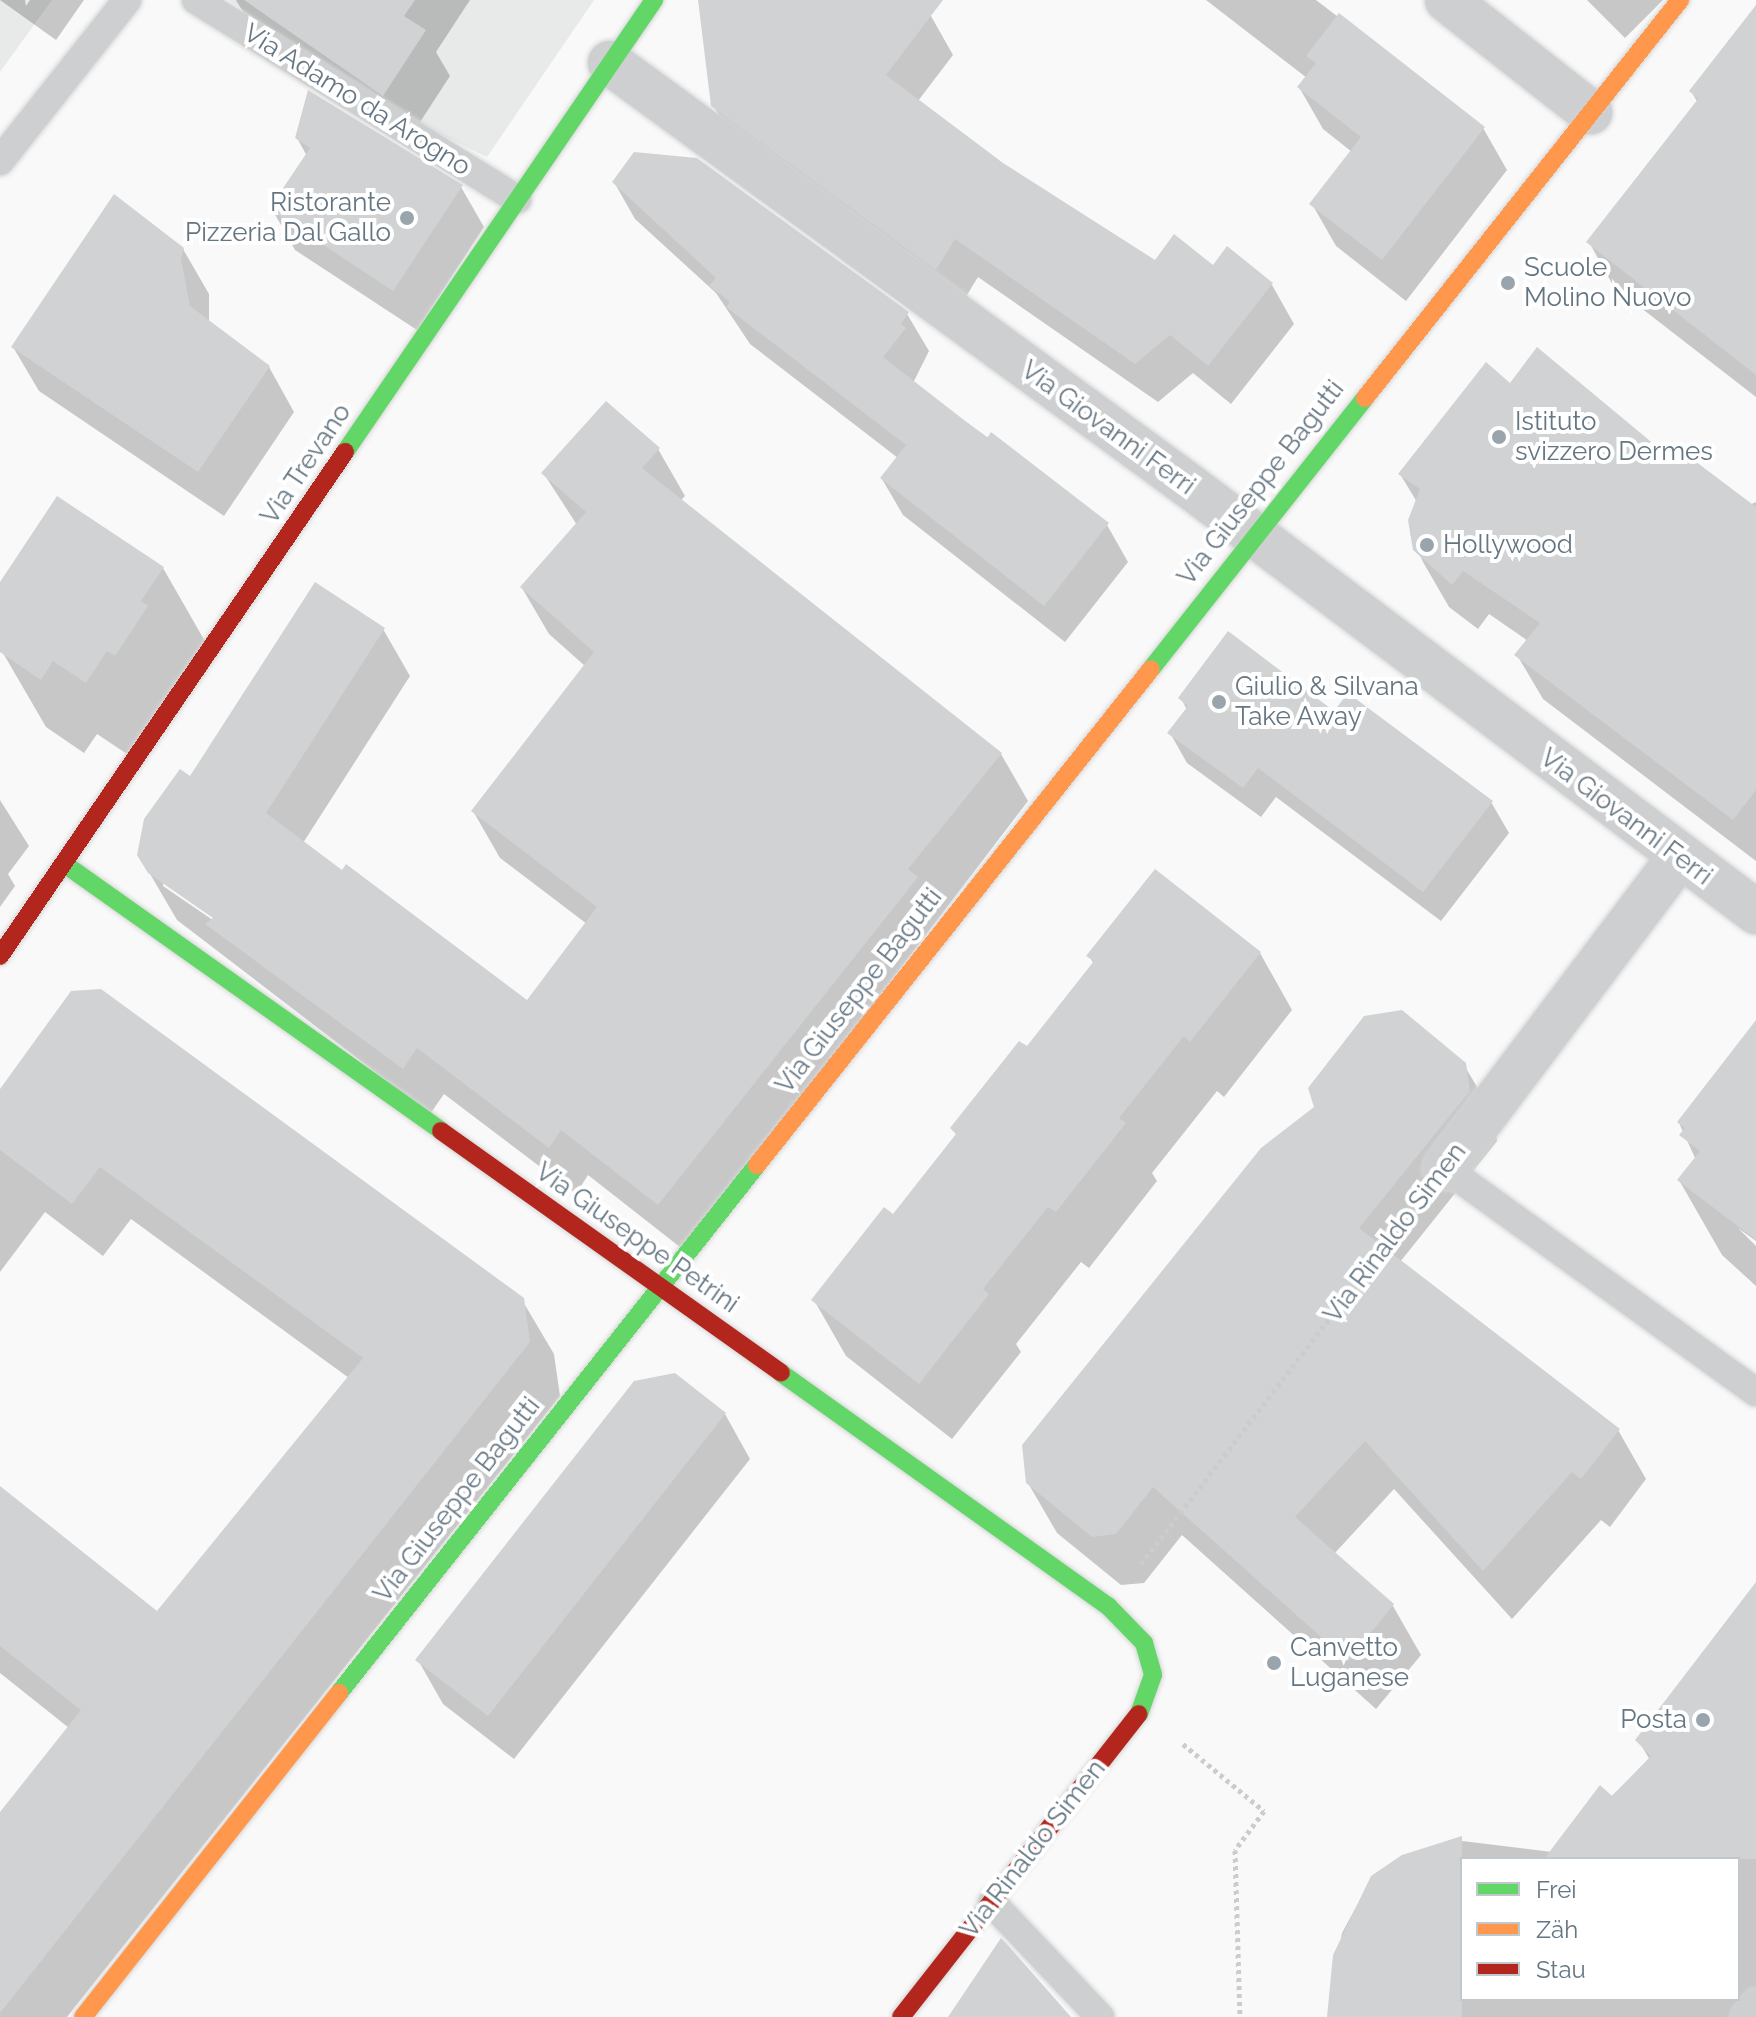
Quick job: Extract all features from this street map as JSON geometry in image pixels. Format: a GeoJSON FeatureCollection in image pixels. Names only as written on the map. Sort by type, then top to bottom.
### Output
{"type":"FeatureCollection","features":[{"type":"Feature","properties":{"kind":"main road","name":"Via Trevano"},"geometry":{"type":"LineString","coordinates":[[0,956],[66,865],[654,0]]}},
{"type":"Feature","properties":{"kind":"main road","name":"Via Giuseppe Bagutti"},"geometry":{"type":"LineString","coordinates":[[93,2013],[661,1287],[1680,0]]}},
{"type":"Feature","properties":{"kind":"main road","name":"Via Giuseppe Petrini"},"geometry":{"type":"LineString","coordinates":[[66,865],[1108,1606],[1144,1643],[1153,1675]]}},
{"type":"Feature","properties":{"kind":"main road","name":"Via Rinaldo Simen"},"geometry":{"type":"LineString","coordinates":[[901,2017],[1142,1710],[1153,1675]]}},
{"type":"Feature","properties":{"kind":"street"},"geometry":{"type":"LineString","coordinates":[[1447,0],[1590,112]]}},
{"type":"Feature","properties":{"kind":"street","name":"Via Giovanni Ferri"},"geometry":{"type":"LineString","coordinates":[[610,63],[1254,536],[1756,912]]}},
{"type":"Feature","properties":{"kind":"street","name":"Via Rinaldo Simen"},"geometry":{"type":"LineString","coordinates":[[1445,1168],[1679,857]]}},
{"type":"Feature","properties":{"kind":"lane"},"geometry":{"type":"LineString","coordinates":[[0,161],[127,0]]}},
{"type":"Feature","properties":{"kind":"lane","name":"Via Adamo da Arogno"},"geometry":{"type":"LineString","coordinates":[[196,0],[517,199]]}},
{"type":"Feature","properties":{"kind":"lane"},"geometry":{"type":"LineString","coordinates":[[1445,1168],[1756,1392]]}},
{"type":"Feature","properties":{"kind":"lane"},"geometry":{"type":"LineString","coordinates":[[992,1903],[1100,2017]]}},
{"type":"Feature","properties":{"kind":"lane"},"geometry":{"type":"LineString","coordinates":[[1745,2017],[1756,2003]]}},
{"type":"Feature","properties":{"kind":"path","name":"Via Rinaldo Simen"},"geometry":{"type":"LineString","coordinates":[[1108,1606],[1445,1168]]}},
{"type":"Feature","properties":{"kind":"path"},"geometry":{"type":"LineString","coordinates":[[1142,1710],[1264,1811],[1235,1850],[1240,2017]]}},
{"type":"Feature","properties":{"kind":"shaded area"},"geometry":{"type":"Polygon","coordinates":[[[0,0],[52,0],[0,72],[0,0]]]}},
{"type":"Feature","properties":{"kind":"shaded area"},"geometry":{"type":"Polygon","coordinates":[[[229,0],[594,0],[487,157],[385,107],[229,0]]]}},
{"type":"Feature","properties":{"kind":"building"},"geometry":{"type":"Polygon","coordinates":[[[244,0],[415,0],[404,16],[426,30],[383,96],[244,0]]]}},
{"type":"Feature","properties":{"kind":"building"},"geometry":{"type":"Polygon","coordinates":[[[698,0],[943,0],[886,75],[1003,163],[1155,260],[1174,234],[1213,265],[1227,246],[1273,283],[1208,366],[1170,335],[1135,364],[955,239],[936,270],[711,106],[698,0]]]}},
{"type":"Feature","properties":{"kind":"building"},"geometry":{"type":"Polygon","coordinates":[[[1756,5],[1756,375],[1586,242],[1698,99],[1689,91],[1756,5]]]}},
{"type":"Feature","properties":{"kind":"building"},"geometry":{"type":"Polygon","coordinates":[[[1339,13],[1485,127],[1382,260],[1309,204],[1361,137],[1297,87],[1316,63],[1306,56],[1339,13]]]}},
{"type":"Feature","properties":{"kind":"building"},"geometry":{"type":"Polygon","coordinates":[[[308,90],[463,185],[393,291],[269,209],[310,148],[295,138],[308,90]]]}},
{"type":"Feature","properties":{"kind":"building"},"geometry":{"type":"Polygon","coordinates":[[[634,152],[697,158],[909,312],[901,324],[906,328],[883,357],[987,438],[991,432],[1109,523],[1044,606],[880,478],[906,445],[726,307],[730,302],[709,286],[716,278],[612,182],[634,152]]]}},
{"type":"Feature","properties":{"kind":"building"},"geometry":{"type":"Polygon","coordinates":[[[114,194],[184,248],[181,259],[190,306],[270,366],[198,472],[11,347],[114,194]]]}},
{"type":"Feature","properties":{"kind":"building"},"geometry":{"type":"Polygon","coordinates":[[[1537,347],[1667,455],[1675,446],[1756,507],[1756,790],[1733,820],[1514,655],[1540,623],[1463,571],[1452,585],[1413,550],[1408,520],[1420,489],[1398,474],[1486,362],[1510,383],[1537,347]]]}},
{"type":"Feature","properties":{"kind":"building"},"geometry":{"type":"Polygon","coordinates":[[[606,401],[660,448],[642,468],[1002,753],[908,869],[918,877],[658,1205],[561,1130],[549,1148],[417,1048],[403,1069],[205,924],[213,918],[148,873],[137,855],[144,819],[180,769],[190,776],[315,582],[385,628],[266,813],[342,870],[346,864],[527,1000],[597,907],[471,811],[594,652],[520,587],[586,512],[541,473],[606,401]]]}},
{"type":"Feature","properties":{"kind":"building"},"geometry":{"type":"Polygon","coordinates":[[[57,496],[164,567],[141,601],[148,606],[115,656],[107,651],[86,683],[53,661],[41,680],[0,652],[0,582],[57,496]]]}},
{"type":"Feature","properties":{"kind":"building"},"geometry":{"type":"Polygon","coordinates":[[[1228,631],[1334,711],[1348,693],[1493,801],[1423,892],[1258,768],[1243,788],[1167,733],[1188,706],[1178,698],[1228,631]]]}},
{"type":"Feature","properties":{"kind":"building"},"geometry":{"type":"Polygon","coordinates":[[[1155,869],[1261,952],[1190,1042],[1184,1036],[1119,1118],[1126,1123],[1056,1212],[1048,1207],[983,1289],[989,1294],[919,1384],[811,1300],[884,1207],[893,1214],[956,1134],[950,1128],[1019,1041],[1027,1046],[1094,961],[1086,956],[1155,869]]]}},
{"type":"Feature","properties":{"kind":"building"},"geometry":{"type":"Polygon","coordinates":[[[101,989],[524,1298],[530,1342],[0,2013],[0,1812],[81,1710],[0,1646],[0,1486],[157,1611],[363,1358],[100,1167],[72,1204],[0,1150],[0,1089],[71,991],[101,989]]]}},
{"type":"Feature","properties":{"kind":"building"},"geometry":{"type":"Polygon","coordinates":[[[1402,1010],[1466,1063],[1470,1091],[1359,1228],[1620,1429],[1581,1479],[1572,1472],[1483,1571],[1365,1441],[1295,1517],[1394,1604],[1348,1661],[1153,1487],[1116,1534],[1092,1537],[1026,1483],[1022,1445],[1261,1148],[1314,1107],[1308,1088],[1364,1016],[1402,1010]]]}},
{"type":"Feature","properties":{"kind":"building"},"geometry":{"type":"Polygon","coordinates":[[[1756,1020],[1756,1240],[1677,1180],[1700,1151],[1679,1135],[1685,1128],[1677,1122],[1756,1020]]]}},
{"type":"Feature","properties":{"kind":"building"},"geometry":{"type":"Polygon","coordinates":[[[675,1373],[726,1413],[488,1716],[415,1660],[634,1381],[675,1373]]]}},
{"type":"Feature","properties":{"kind":"building","name":"Posta"},"geometry":{"type":"Polygon","coordinates":[[[1756,1582],[1756,1859],[1546,1857],[1600,1785],[1612,1796],[1651,1756],[1635,1740],[1756,1582]]]}},
{"type":"Feature","properties":{"kind":"building"},"geometry":{"type":"Polygon","coordinates":[[[1462,1836],[1462,2017],[1327,2017],[1333,1955],[1371,1876],[1402,1855],[1462,1836]]]}},
{"type":"Feature","properties":{"kind":"building"},"geometry":{"type":"Polygon","coordinates":[[[1001,1938],[1006,1943],[1071,2017],[948,2017],[1001,1938]]]}},
{"type":"Feature","properties":{"kind":"traffic: fast"},"geometry":{"type":"LineString","coordinates":[[345,452],[654,0]]}},
{"type":"Feature","properties":{"kind":"traffic: fast"},"geometry":{"type":"LineString","coordinates":[[1151,669],[1365,398]]}},
{"type":"Feature","properties":{"kind":"traffic: fast"},"geometry":{"type":"LineString","coordinates":[[66,865],[441,1131]]}},
{"type":"Feature","properties":{"kind":"traffic: fast"},"geometry":{"type":"LineString","coordinates":[[339,1693],[757,1165]]}},
{"type":"Feature","properties":{"kind":"traffic: fast"},"geometry":{"type":"LineString","coordinates":[[781,1373],[1108,1606],[1144,1643],[1153,1675],[1139,1714]]}},
{"type":"Feature","properties":{"kind":"traffic: slow"},"geometry":{"type":"LineString","coordinates":[[1365,398],[1680,0]]}},
{"type":"Feature","properties":{"kind":"traffic: slow"},"geometry":{"type":"LineString","coordinates":[[757,1165],[1151,669]]}},
{"type":"Feature","properties":{"kind":"traffic: slow"},"geometry":{"type":"LineString","coordinates":[[83,2017],[339,1693]]}},
{"type":"Feature","properties":{"kind":"traffic: jam"},"geometry":{"type":"LineString","coordinates":[[0,956],[345,452]]}},
{"type":"Feature","properties":{"kind":"traffic: jam"},"geometry":{"type":"LineString","coordinates":[[441,1131],[781,1373]]}},
{"type":"Feature","properties":{"kind":"traffic: jam"},"geometry":{"type":"LineString","coordinates":[[901,2017],[1139,1714]]}},
{"type":"Feature","properties":{"kind":"place","name":"Ristorante Pizzeria Dal Gallo"},"geometry":{"type":"Point","coordinates":[407,218]}},
{"type":"Feature","properties":{"kind":"place","name":"Scuole Molino Nuovo"},"geometry":{"type":"Point","coordinates":[1508,283]}},
{"type":"Feature","properties":{"kind":"place","name":"Istituto svizzero Dermes"},"geometry":{"type":"Point","coordinates":[1499,437]}},
{"type":"Feature","properties":{"kind":"place","name":"Hollywood"},"geometry":{"type":"Point","coordinates":[1427,545]}},
{"type":"Feature","properties":{"kind":"place","name":"Giulio & Silvana Take Away"},"geometry":{"type":"Point","coordinates":[1219,702]}},
{"type":"Feature","properties":{"kind":"place","name":"Canvetto Luganese"},"geometry":{"type":"Point","coordinates":[1274,1663]}},
{"type":"Feature","properties":{"kind":"place","name":"Posta"},"geometry":{"type":"Point","coordinates":[1703,1720]}}]}
